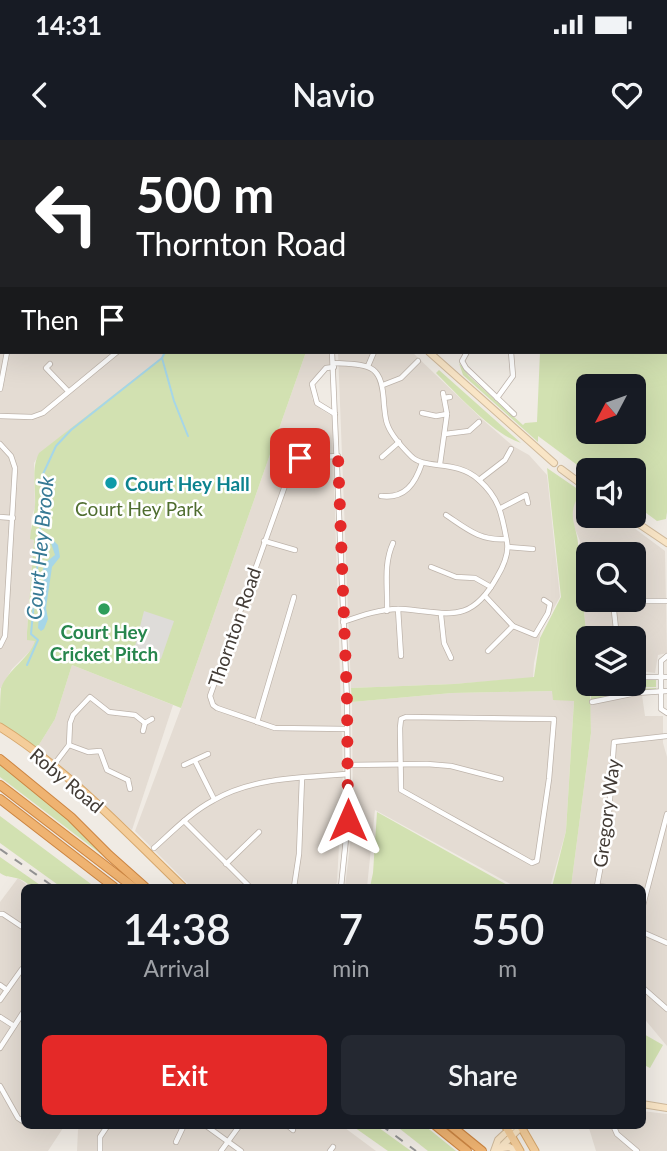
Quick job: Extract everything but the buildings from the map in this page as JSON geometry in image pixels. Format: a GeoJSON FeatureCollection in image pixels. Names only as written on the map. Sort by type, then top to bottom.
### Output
{"type":"FeatureCollection","features":[{"type":"Feature","properties":{"kind":"highway"},"geometry":{"type":"LineString","coordinates":[[0,759],[71,817],[142,884]]}},
{"type":"Feature","properties":{"kind":"highway"},"geometry":{"type":"LineString","coordinates":[[0,785],[129,884]]}},
{"type":"Feature","properties":{"kind":"highway"},"geometry":{"type":"LineString","coordinates":[[0,799],[110,884]]}},
{"type":"Feature","properties":{"kind":"highway"},"geometry":{"type":"LineString","coordinates":[[442,1129],[482,1151]]}},
{"type":"Feature","properties":{"kind":"highway"},"geometry":{"type":"LineString","coordinates":[[452,1129],[467,1151]]}},
{"type":"Feature","properties":{"kind":"main road"},"geometry":{"type":"LineString","coordinates":[[431,354],[554,463]]}},
{"type":"Feature","properties":{"kind":"main road"},"geometry":{"type":"LineString","coordinates":[[561,469],[576,480]]}},
{"type":"Feature","properties":{"kind":"main road"},"geometry":{"type":"LineString","coordinates":[[645,528],[667,543]]}},
{"type":"Feature","properties":{"kind":"main road","name":"Roby Road"},"geometry":{"type":"LineString","coordinates":[[0,727],[53,766],[132,836],[180,884]]}},
{"type":"Feature","properties":{"kind":"main road"},"geometry":{"type":"LineString","coordinates":[[646,1105],[667,1108]]}},
{"type":"Feature","properties":{"kind":"main road"},"geometry":{"type":"LineString","coordinates":[[514,1129],[498,1140],[498,1150],[509,1147],[519,1151]]}},
{"type":"Feature","properties":{"kind":"main road"},"geometry":{"type":"LineString","coordinates":[[515,1129],[519,1151]]}},
{"type":"Feature","properties":{"kind":"main road"},"geometry":{"type":"LineString","coordinates":[[516,1129],[536,1151]]}},
{"type":"Feature","properties":{"kind":"street"},"geometry":{"type":"LineString","coordinates":[[0,389],[7,354]]}},
{"type":"Feature","properties":{"kind":"street"},"geometry":{"type":"LineString","coordinates":[[0,416],[38,415],[114,354]]}},
{"type":"Feature","properties":{"kind":"street"},"geometry":{"type":"LineString","coordinates":[[332,354],[344,622],[348,820],[341,884]]}},
{"type":"Feature","properties":{"kind":"street"},"geometry":{"type":"LineString","coordinates":[[368,366],[373,354]]}},
{"type":"Feature","properties":{"kind":"street"},"geometry":{"type":"LineString","coordinates":[[466,354],[462,361],[466,368],[514,414]]}},
{"type":"Feature","properties":{"kind":"street"},"geometry":{"type":"LineString","coordinates":[[498,398],[513,376],[512,354]]}},
{"type":"Feature","properties":{"kind":"street"},"geometry":{"type":"LineString","coordinates":[[383,386],[401,378],[418,361]]}},
{"type":"Feature","properties":{"kind":"street"},"geometry":{"type":"LineString","coordinates":[[50,364],[46,368],[68,391]]}},
{"type":"Feature","properties":{"kind":"street"},"geometry":{"type":"LineString","coordinates":[[335,414],[317,403],[312,384],[326,368],[334,365],[368,366],[377,373],[383,386],[385,417],[399,443],[412,458],[422,463],[463,468],[480,480],[501,508],[508,547],[503,567],[485,596],[473,607],[441,615],[398,609],[344,622]]}},
{"type":"Feature","properties":{"kind":"street"},"geometry":{"type":"LineString","coordinates":[[440,464],[447,414],[443,395],[450,397]]}},
{"type":"Feature","properties":{"kind":"street"},"geometry":{"type":"LineString","coordinates":[[422,413],[436,416],[447,414]]}},
{"type":"Feature","properties":{"kind":"street"},"geometry":{"type":"LineString","coordinates":[[445,434],[469,431],[479,422]]}},
{"type":"Feature","properties":{"kind":"street"},"geometry":{"type":"LineString","coordinates":[[293,431],[300,458],[338,456]]}},
{"type":"Feature","properties":{"kind":"street"},"geometry":{"type":"LineString","coordinates":[[382,457],[399,443]]}},
{"type":"Feature","properties":{"kind":"street"},"geometry":{"type":"LineString","coordinates":[[0,444],[14,462],[5,636],[0,646]]}},
{"type":"Feature","properties":{"kind":"street"},"geometry":{"type":"LineString","coordinates":[[480,480],[505,460],[511,449]]}},
{"type":"Feature","properties":{"kind":"street","name":"Thornton Road"},"geometry":{"type":"LineString","coordinates":[[300,458],[292,466],[210,696],[217,708],[281,729],[346,729]]}},
{"type":"Feature","properties":{"kind":"street"},"geometry":{"type":"LineString","coordinates":[[381,496],[392,497],[405,492],[416,480],[422,463]]}},
{"type":"Feature","properties":{"kind":"street"},"geometry":{"type":"LineString","coordinates":[[501,508],[526,495],[528,503]]}},
{"type":"Feature","properties":{"kind":"street"},"geometry":{"type":"LineString","coordinates":[[446,515],[482,538],[506,538]]}},
{"type":"Feature","properties":{"kind":"street"},"geometry":{"type":"LineString","coordinates":[[0,517],[13,518]]}},
{"type":"Feature","properties":{"kind":"street"},"geometry":{"type":"LineString","coordinates":[[264,541],[295,550]]}},
{"type":"Feature","properties":{"kind":"street"},"geometry":{"type":"LineString","coordinates":[[387,611],[386,566],[393,543]]}},
{"type":"Feature","properties":{"kind":"street"},"geometry":{"type":"LineString","coordinates":[[508,547],[533,549]]}},
{"type":"Feature","properties":{"kind":"street"},"geometry":{"type":"LineString","coordinates":[[431,567],[456,577],[475,578],[491,587]]}},
{"type":"Feature","properties":{"kind":"street"},"geometry":{"type":"LineString","coordinates":[[485,596],[513,626],[534,638],[548,613],[550,604],[544,600]]}},
{"type":"Feature","properties":{"kind":"street"},"geometry":{"type":"LineString","coordinates":[[257,722],[294,597]]}},
{"type":"Feature","properties":{"kind":"street"},"geometry":{"type":"LineString","coordinates":[[646,601],[667,601]]}},
{"type":"Feature","properties":{"kind":"street"},"geometry":{"type":"LineString","coordinates":[[398,609],[401,656]]}},
{"type":"Feature","properties":{"kind":"street"},"geometry":{"type":"LineString","coordinates":[[441,615],[444,643],[451,658]]}},
{"type":"Feature","properties":{"kind":"street"},"geometry":{"type":"LineString","coordinates":[[488,651],[513,626]]}},
{"type":"Feature","properties":{"kind":"street"},"geometry":{"type":"LineString","coordinates":[[667,656],[661,661],[664,677],[662,709],[667,713]]}},
{"type":"Feature","properties":{"kind":"street"},"geometry":{"type":"LineString","coordinates":[[646,677],[664,677]]}},
{"type":"Feature","properties":{"kind":"street"},"geometry":{"type":"LineString","coordinates":[[592,702],[636,693],[664,691]]}},
{"type":"Feature","properties":{"kind":"street"},"geometry":{"type":"LineString","coordinates":[[53,766],[69,745],[73,715],[91,694],[110,712],[135,715],[145,723]]}},
{"type":"Feature","properties":{"kind":"street"},"geometry":{"type":"LineString","coordinates":[[406,717],[554,719],[550,779],[537,861],[532,863],[406,794],[401,790],[402,764],[400,728],[401,719],[406,717]]}},
{"type":"Feature","properties":{"kind":"street"},"geometry":{"type":"LineString","coordinates":[[143,731],[145,723],[152,719]]}},
{"type":"Feature","properties":{"kind":"street","name":"Gregory Way"},"geometry":{"type":"LineString","coordinates":[[597,884],[608,827],[614,742],[667,736]]}},
{"type":"Feature","properties":{"kind":"street"},"geometry":{"type":"LineString","coordinates":[[69,745],[84,751],[103,750],[107,770],[128,780]]}},
{"type":"Feature","properties":{"kind":"street"},"geometry":{"type":"LineString","coordinates":[[184,765],[208,754]]}},
{"type":"Feature","properties":{"kind":"street"},"geometry":{"type":"LineString","coordinates":[[195,761],[214,799]]}},
{"type":"Feature","properties":{"kind":"street"},"geometry":{"type":"LineString","coordinates":[[347,765],[451,766],[501,779]]}},
{"type":"Feature","properties":{"kind":"street"},"geometry":{"type":"LineString","coordinates":[[130,789],[128,780],[132,771]]}},
{"type":"Feature","properties":{"kind":"street"},"geometry":{"type":"LineString","coordinates":[[153,848],[214,799],[232,791],[262,782],[347,774]]}},
{"type":"Feature","properties":{"kind":"street"},"geometry":{"type":"LineString","coordinates":[[294,884],[299,853],[302,778]]}},
{"type":"Feature","properties":{"kind":"street"},"geometry":{"type":"LineString","coordinates":[[646,890],[667,814]]}},
{"type":"Feature","properties":{"kind":"street"},"geometry":{"type":"LineString","coordinates":[[184,821],[247,884]]}},
{"type":"Feature","properties":{"kind":"street"},"geometry":{"type":"LineString","coordinates":[[226,864],[259,832]]}},
{"type":"Feature","properties":{"kind":"street"},"geometry":{"type":"LineString","coordinates":[[0,914],[21,926]]}},
{"type":"Feature","properties":{"kind":"street"},"geometry":{"type":"LineString","coordinates":[[646,934],[667,943]]}},
{"type":"Feature","properties":{"kind":"street"},"geometry":{"type":"LineString","coordinates":[[0,1000],[21,970]]}},
{"type":"Feature","properties":{"kind":"street"},"geometry":{"type":"LineString","coordinates":[[0,985],[7,990]]}},
{"type":"Feature","properties":{"kind":"street"},"geometry":{"type":"LineString","coordinates":[[646,991],[667,1009]]}},
{"type":"Feature","properties":{"kind":"street"},"geometry":{"type":"LineString","coordinates":[[0,1048],[21,1016]]}},
{"type":"Feature","properties":{"kind":"street"},"geometry":{"type":"LineString","coordinates":[[0,1017],[14,1026]]}},
{"type":"Feature","properties":{"kind":"street"},"geometry":{"type":"LineString","coordinates":[[0,1086],[21,1120]]}},
{"type":"Feature","properties":{"kind":"street"},"geometry":{"type":"LineString","coordinates":[[100,1151],[100,1137],[105,1129]]}},
{"type":"Feature","properties":{"kind":"street"},"geometry":{"type":"LineString","coordinates":[[176,1142],[175,1133],[180,1129]]}},
{"type":"Feature","properties":{"kind":"street"},"geometry":{"type":"LineString","coordinates":[[210,1129],[241,1151]]}},
{"type":"Feature","properties":{"kind":"street"},"geometry":{"type":"LineString","coordinates":[[221,1151],[237,1129]]}},
{"type":"Feature","properties":{"kind":"street"},"geometry":{"type":"LineString","coordinates":[[615,1129],[617,1135],[637,1151]]}},
{"type":"Feature","properties":{"kind":"shaded area"},"geometry":{"type":"Polygon","coordinates":[[[0,354],[163,354],[40,453],[34,463],[35,507],[31,519],[31,539],[34,540],[27,640],[36,640],[33,648],[12,669],[0,689],[0,354]]]}},
{"type":"Feature","properties":{"kind":"shaded area"},"geometry":{"type":"Polygon","coordinates":[[[305,354],[330,354],[330,364],[311,382],[312,399],[332,416],[343,772],[336,884],[188,884],[135,831],[305,354]]]}},
{"type":"Feature","properties":{"kind":"shaded area"},"geometry":{"type":"Polygon","coordinates":[[[338,354],[414,354],[483,420],[513,446],[529,455],[547,475],[560,597],[541,631],[533,678],[351,688],[338,354]]]}},
{"type":"Feature","properties":{"kind":"shaded area"},"geometry":{"type":"Polygon","coordinates":[[[576,500],[576,528],[634,528],[665,551],[667,653],[658,655],[655,673],[646,672],[646,626],[586,626],[584,612],[646,612],[646,542],[580,542],[571,519],[576,500]]]}},
{"type":"Feature","properties":{"kind":"shaded area"},"geometry":{"type":"Polygon","coordinates":[[[144,611],[174,621],[161,659],[134,650],[144,611]]]}},
{"type":"Feature","properties":{"kind":"shaded area"},"geometry":{"type":"Polygon","coordinates":[[[72,665],[173,705],[132,830],[37,748],[55,719],[72,665]]]}},
{"type":"Feature","properties":{"kind":"shaded area"},"geometry":{"type":"Polygon","coordinates":[[[553,691],[574,700],[566,831],[551,884],[511,884],[375,810],[367,884],[345,884],[353,820],[352,702],[452,693],[553,691]]]}},
{"type":"Feature","properties":{"kind":"shaded area"},"geometry":{"type":"Polygon","coordinates":[[[642,696],[645,716],[663,716],[663,743],[667,757],[667,1046],[646,1021],[646,884],[571,884],[591,733],[590,705],[642,696]]]}},
{"type":"Feature","properties":{"kind":"shaded area"},"geometry":{"type":"Polygon","coordinates":[[[18,878],[26,884],[21,884],[21,1129],[62,1129],[48,1151],[0,1151],[0,902],[18,878]]]}},
{"type":"Feature","properties":{"kind":"shaded area"},"geometry":{"type":"Polygon","coordinates":[[[646,1111],[667,1114],[667,1151],[596,1151],[589,1129],[646,1129],[646,1111]]]}},
{"type":"Feature","properties":{"kind":"shaded area"},"geometry":{"type":"Polygon","coordinates":[[[346,1129],[376,1151],[77,1151],[78,1130],[346,1129]]]}},
{"type":"Feature","properties":{"kind":"green space","name":"Court Hey Park"},"geometry":{"type":"Polygon","coordinates":[[[163,354],[305,354],[181,708],[72,665],[55,719],[37,748],[0,723],[1,688],[35,641],[27,640],[27,632],[34,540],[30,539],[37,459],[39,453],[163,354]]]}},
{"type":"Feature","properties":{"kind":"green space"},"geometry":{"type":"Polygon","coordinates":[[[540,354],[667,354],[666,519],[657,521],[646,513],[646,458],[576,458],[576,464],[538,436],[538,442],[463,375],[459,363],[469,376],[523,425],[537,422],[540,354]]]}},
{"type":"Feature","properties":{"kind":"green space"},"geometry":{"type":"Polygon","coordinates":[[[439,370],[521,443],[499,431],[476,413],[436,373],[439,370]]]}},
{"type":"Feature","properties":{"kind":"green space"},"geometry":{"type":"Polygon","coordinates":[[[547,468],[576,488],[573,515],[578,542],[576,612],[584,612],[586,626],[576,626],[576,696],[590,696],[591,733],[571,884],[553,884],[566,831],[574,701],[553,700],[552,691],[452,693],[352,702],[351,688],[454,684],[534,677],[540,638],[561,597],[547,468]]]}},
{"type":"Feature","properties":{"kind":"green space"},"geometry":{"type":"Polygon","coordinates":[[[646,679],[656,679],[656,687],[646,687],[646,679]]]}},
{"type":"Feature","properties":{"kind":"green space"},"geometry":{"type":"Polygon","coordinates":[[[591,696],[617,696],[591,700],[591,696]]]}},
{"type":"Feature","properties":{"kind":"green space"},"geometry":{"type":"Polygon","coordinates":[[[0,763],[67,818],[110,861],[0,777],[0,763]]]}},
{"type":"Feature","properties":{"kind":"green space"},"geometry":{"type":"Polygon","coordinates":[[[377,812],[506,884],[371,884],[377,812]]]}},
{"type":"Feature","properties":{"kind":"green space"},"geometry":{"type":"Polygon","coordinates":[[[0,816],[91,884],[57,884],[0,843],[0,816]]]}},
{"type":"Feature","properties":{"kind":"green space"},"geometry":{"type":"Polygon","coordinates":[[[0,857],[39,884],[29,884],[0,873],[0,857]]]}},
{"type":"Feature","properties":{"kind":"green space"},"geometry":{"type":"Polygon","coordinates":[[[646,1035],[663,1045],[650,1068],[646,1066],[646,1035]]]}},
{"type":"Feature","properties":{"kind":"green space"},"geometry":{"type":"Polygon","coordinates":[[[357,1129],[381,1129],[411,1151],[388,1151],[357,1129]]]}},
{"type":"Feature","properties":{"kind":"green space"},"geometry":{"type":"Polygon","coordinates":[[[400,1129],[429,1129],[456,1151],[428,1151],[400,1129]]]}},
{"type":"Feature","properties":{"kind":"water"},"geometry":{"type":"Polygon","coordinates":[[[48,535],[58,545],[60,557],[52,567],[46,608],[48,619],[41,631],[38,628],[44,603],[43,569],[45,563],[55,555],[50,540],[45,540],[48,535]]]}},
{"type":"Feature","properties":{"kind":"waterway","name":"Court Hey Brook"},"geometry":{"type":"LineString","coordinates":[[27,665],[38,640],[31,634],[39,548],[37,544],[42,519],[43,474],[56,446],[71,430],[164,354]]}},
{"type":"Feature","properties":{"kind":"waterway"},"geometry":{"type":"LineString","coordinates":[[162,358],[174,401],[188,436]]}},
{"type":"Feature","properties":{"kind":"railway"},"geometry":{"type":"LineString","coordinates":[[0,849],[50,884]]}},
{"type":"Feature","properties":{"kind":"railway"},"geometry":{"type":"LineString","coordinates":[[386,1129],[416,1151]]}},
{"type":"Feature","properties":{"kind":"place","name":"Court Hey Hall"},"geometry":{"type":"Point","coordinates":[111,483]}},
{"type":"Feature","properties":{"kind":"place","name":"Court Hey Cricket Pitch"},"geometry":{"type":"Point","coordinates":[104,609]}},
{"type":"Feature","properties":{"kind":"route"},"geometry":{"type":"LineString","coordinates":[[300,458],[338,456],[347,700],[348,820]]}}]}
